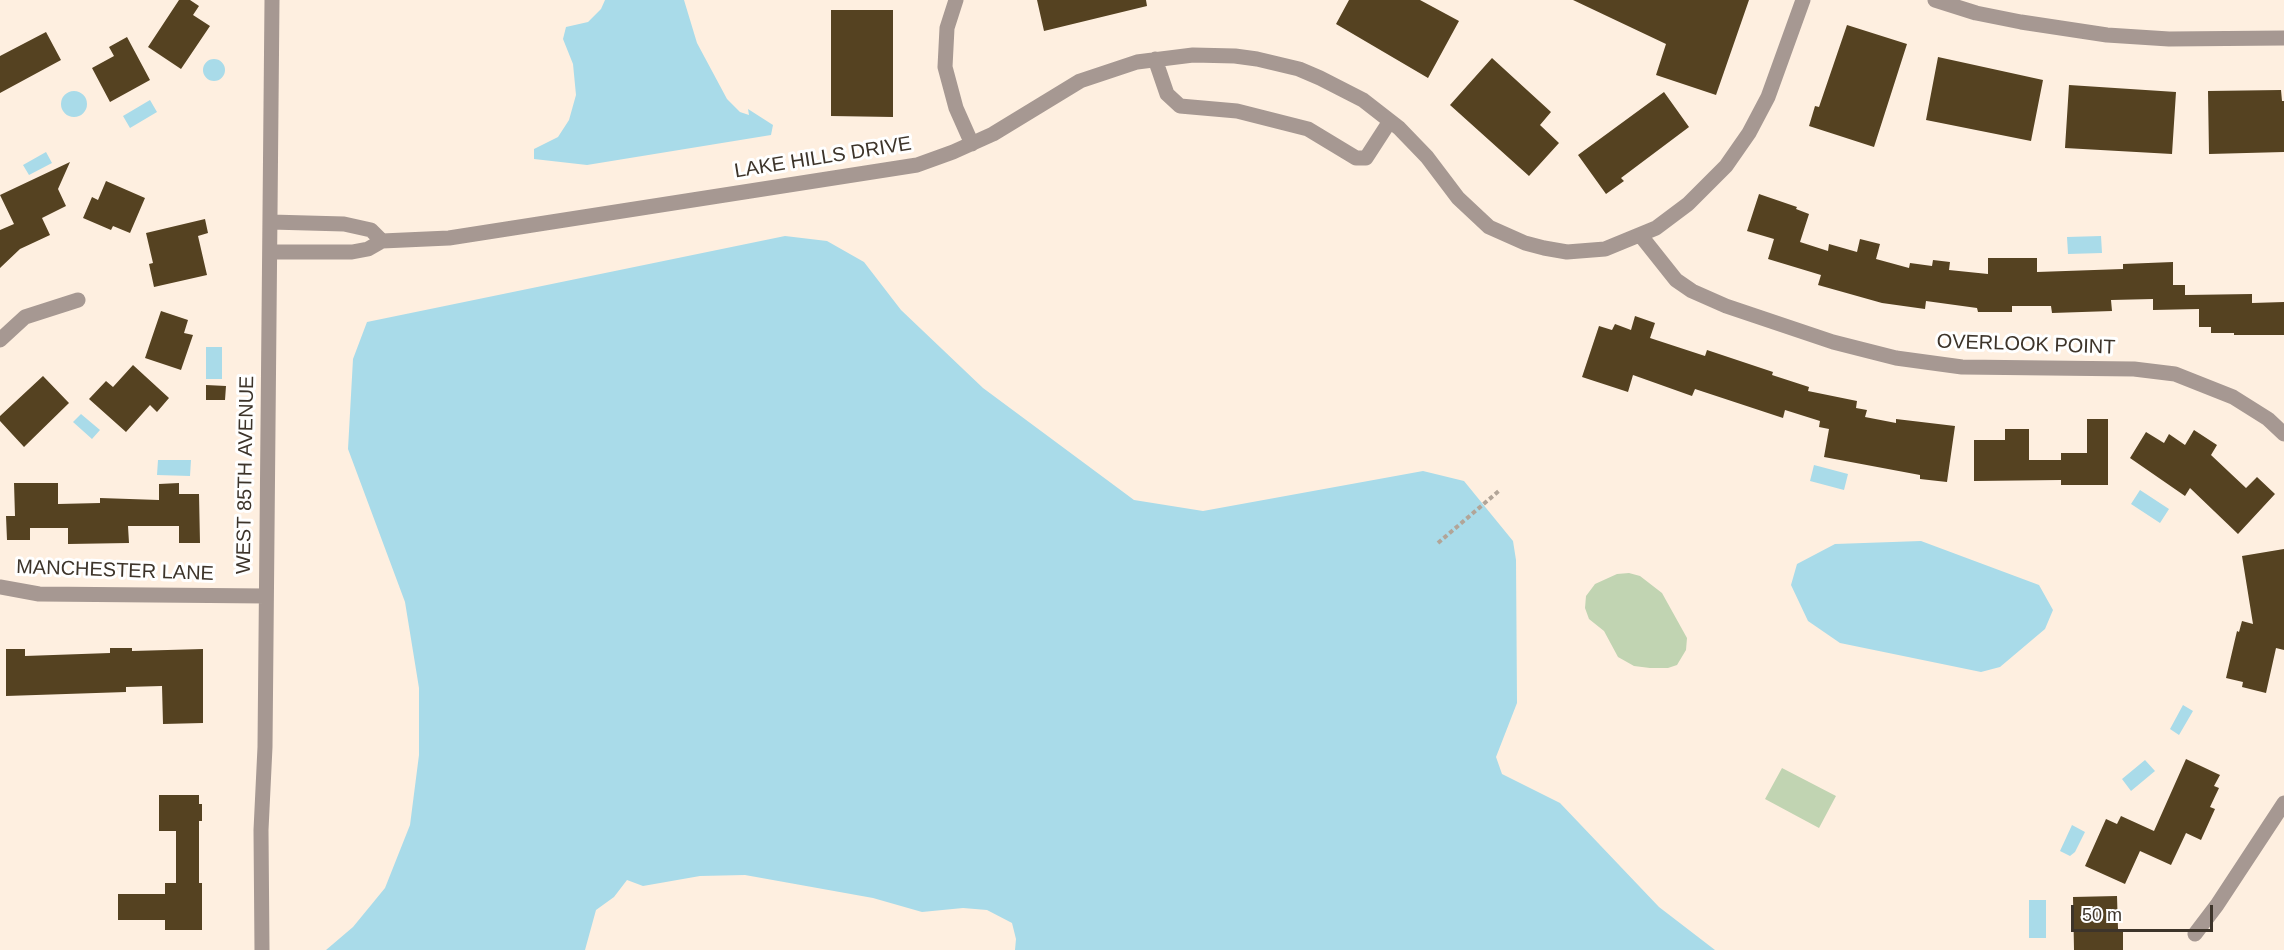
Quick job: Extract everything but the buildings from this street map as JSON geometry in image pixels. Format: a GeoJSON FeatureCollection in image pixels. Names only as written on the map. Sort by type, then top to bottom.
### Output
{"type":"FeatureCollection","features":[{"type":"Feature","properties":{"kind":"street","name":"WEST 85TH AVENUE"},"geometry":{"type":"LineString","coordinates":[[262,950],[261,830],[265,747],[272,0]]}},
{"type":"Feature","properties":{"kind":"street"},"geometry":{"type":"LineString","coordinates":[[956,0],[947,28],[945,67],[956,108],[972,144]]}},
{"type":"Feature","properties":{"kind":"street","name":"LAKE HILLS DRIVE"},"geometry":{"type":"LineString","coordinates":[[271,252],[352,252],[368,249],[382,241],[449,238],[917,165],[972,144],[1011,125],[1048,99],[1080,81],[1118,67],[1155,59],[1193,55],[1235,56],[1299,69],[1363,100],[1390,121],[1427,157],[1472,213],[1489,226],[1507,236],[1534,246],[1567,252],[1605,249],[1656,228],[1688,204],[1713,181],[1739,150],[1768,97],[1803,0]]}},
{"type":"Feature","properties":{"kind":"street"},"geometry":{"type":"LineString","coordinates":[[1935,0],[1976,13],[2020,22],[2107,35],[2169,39],[2284,38]]}},
{"type":"Feature","properties":{"kind":"street"},"geometry":{"type":"LineString","coordinates":[[1155,59],[1167,94],[1180,106],[1237,111],[1308,129],[1356,158],[1366,158],[1390,121]]}},
{"type":"Feature","properties":{"kind":"street"},"geometry":{"type":"LineString","coordinates":[[271,222],[344,224],[371,230],[382,241]]}},
{"type":"Feature","properties":{"kind":"street","name":"OVERLOOK POINT"},"geometry":{"type":"LineString","coordinates":[[1641,236],[1676,280],[1692,291],[1726,306],[1833,342],[1896,358],[1962,367],[2134,369],[2175,374],[2233,397],[2283,430]]}},
{"type":"Feature","properties":{"kind":"street"},"geometry":{"type":"LineString","coordinates":[[0,340],[25,317],[78,300]]}},
{"type":"Feature","properties":{"kind":"street","name":"MANCHESTER LANE"},"geometry":{"type":"LineString","coordinates":[[0,587],[39,594],[266,596]]}},
{"type":"Feature","properties":{"kind":"street"},"geometry":{"type":"LineString","coordinates":[[2195,934],[2217,905],[2284,803]]}},
{"type":"Feature","properties":{"kind":"path"},"geometry":{"type":"LineString","coordinates":[[1438,543],[1500,490]]}},
{"type":"Feature","properties":{"kind":"green space"},"geometry":{"type":"Polygon","coordinates":[[[1629,573],[1640,576],[1662,593],[1687,638],[1686,650],[1677,665],[1668,668],[1634,666],[1618,657],[1604,631],[1589,619],[1585,608],[1586,596],[1595,584],[1617,574],[1629,573]]]}},
{"type":"Feature","properties":{"kind":"green space"},"geometry":{"type":"Polygon","coordinates":[[[1782,768],[1836,796],[1819,828],[1765,799],[1782,768]]]}},
{"type":"Feature","properties":{"kind":"water"},"geometry":{"type":"Polygon","coordinates":[[[605,0],[684,0],[697,43],[727,99],[740,112],[749,115],[748,109],[773,125],[771,135],[587,165],[534,159],[534,149],[558,137],[569,120],[576,95],[573,64],[563,39],[566,27],[588,22],[601,9],[605,0]]]}},
{"type":"Feature","properties":{"kind":"water"},"geometry":{"type":"Polygon","coordinates":[[[214,59],[222,62],[225,70],[222,78],[214,81],[206,78],[203,70],[206,62],[214,59]]]}},
{"type":"Feature","properties":{"kind":"water"},"geometry":{"type":"Polygon","coordinates":[[[74,91],[83,95],[87,104],[83,113],[74,117],[65,113],[61,104],[65,95],[74,91]]]}},
{"type":"Feature","properties":{"kind":"water"},"geometry":{"type":"Polygon","coordinates":[[[150,100],[157,112],[130,128],[123,116],[150,100]]]}},
{"type":"Feature","properties":{"kind":"water"},"geometry":{"type":"Polygon","coordinates":[[[46,152],[52,163],[29,175],[23,165],[46,152]]]}},
{"type":"Feature","properties":{"kind":"water"},"geometry":{"type":"Polygon","coordinates":[[[785,236],[827,241],[864,262],[901,310],[983,388],[1134,500],[1203,511],[1423,471],[1464,481],[1513,541],[1516,560],[1517,703],[1496,757],[1502,774],[1560,803],[1659,907],[1715,950],[1015,950],[1016,939],[1012,923],[987,910],[963,908],[922,912],[873,898],[745,875],[700,876],[643,886],[627,880],[614,897],[596,910],[585,950],[326,950],[353,927],[385,888],[410,825],[419,755],[419,688],[405,602],[348,449],[353,359],[367,322],[785,236]]]}},
{"type":"Feature","properties":{"kind":"water"},"geometry":{"type":"Polygon","coordinates":[[[2101,236],[2102,253],[2068,254],[2067,237],[2101,236]]]}},
{"type":"Feature","properties":{"kind":"water"},"geometry":{"type":"Polygon","coordinates":[[[206,347],[222,347],[222,379],[206,379],[206,347]]]}},
{"type":"Feature","properties":{"kind":"water"},"geometry":{"type":"Polygon","coordinates":[[[81,414],[100,430],[92,439],[73,422],[81,414]]]}},
{"type":"Feature","properties":{"kind":"water"},"geometry":{"type":"Polygon","coordinates":[[[158,460],[191,460],[190,476],[157,475],[158,460]]]}},
{"type":"Feature","properties":{"kind":"water"},"geometry":{"type":"Polygon","coordinates":[[[1814,465],[1848,474],[1844,490],[1810,481],[1814,465]]]}},
{"type":"Feature","properties":{"kind":"water"},"geometry":{"type":"Polygon","coordinates":[[[2140,490],[2169,509],[2160,523],[2131,504],[2140,490]]]}},
{"type":"Feature","properties":{"kind":"water"},"geometry":{"type":"Polygon","coordinates":[[[1921,541],[2039,585],[2053,610],[2045,629],[2000,667],[1981,672],[1840,643],[1808,621],[1791,585],[1797,564],[1835,544],[1921,541]]]}},
{"type":"Feature","properties":{"kind":"water"},"geometry":{"type":"Polygon","coordinates":[[[2183,705],[2193,711],[2179,735],[2170,729],[2183,705]]]}},
{"type":"Feature","properties":{"kind":"water"},"geometry":{"type":"Polygon","coordinates":[[[2145,760],[2155,771],[2131,791],[2122,779],[2145,760]]]}},
{"type":"Feature","properties":{"kind":"water"},"geometry":{"type":"Polygon","coordinates":[[[2072,825],[2085,832],[2075,852],[2070,856],[2060,851],[2072,825]]]}},
{"type":"Feature","properties":{"kind":"water"},"geometry":{"type":"Polygon","coordinates":[[[2029,900],[2046,900],[2046,938],[2029,938],[2029,900]]]}}]}
